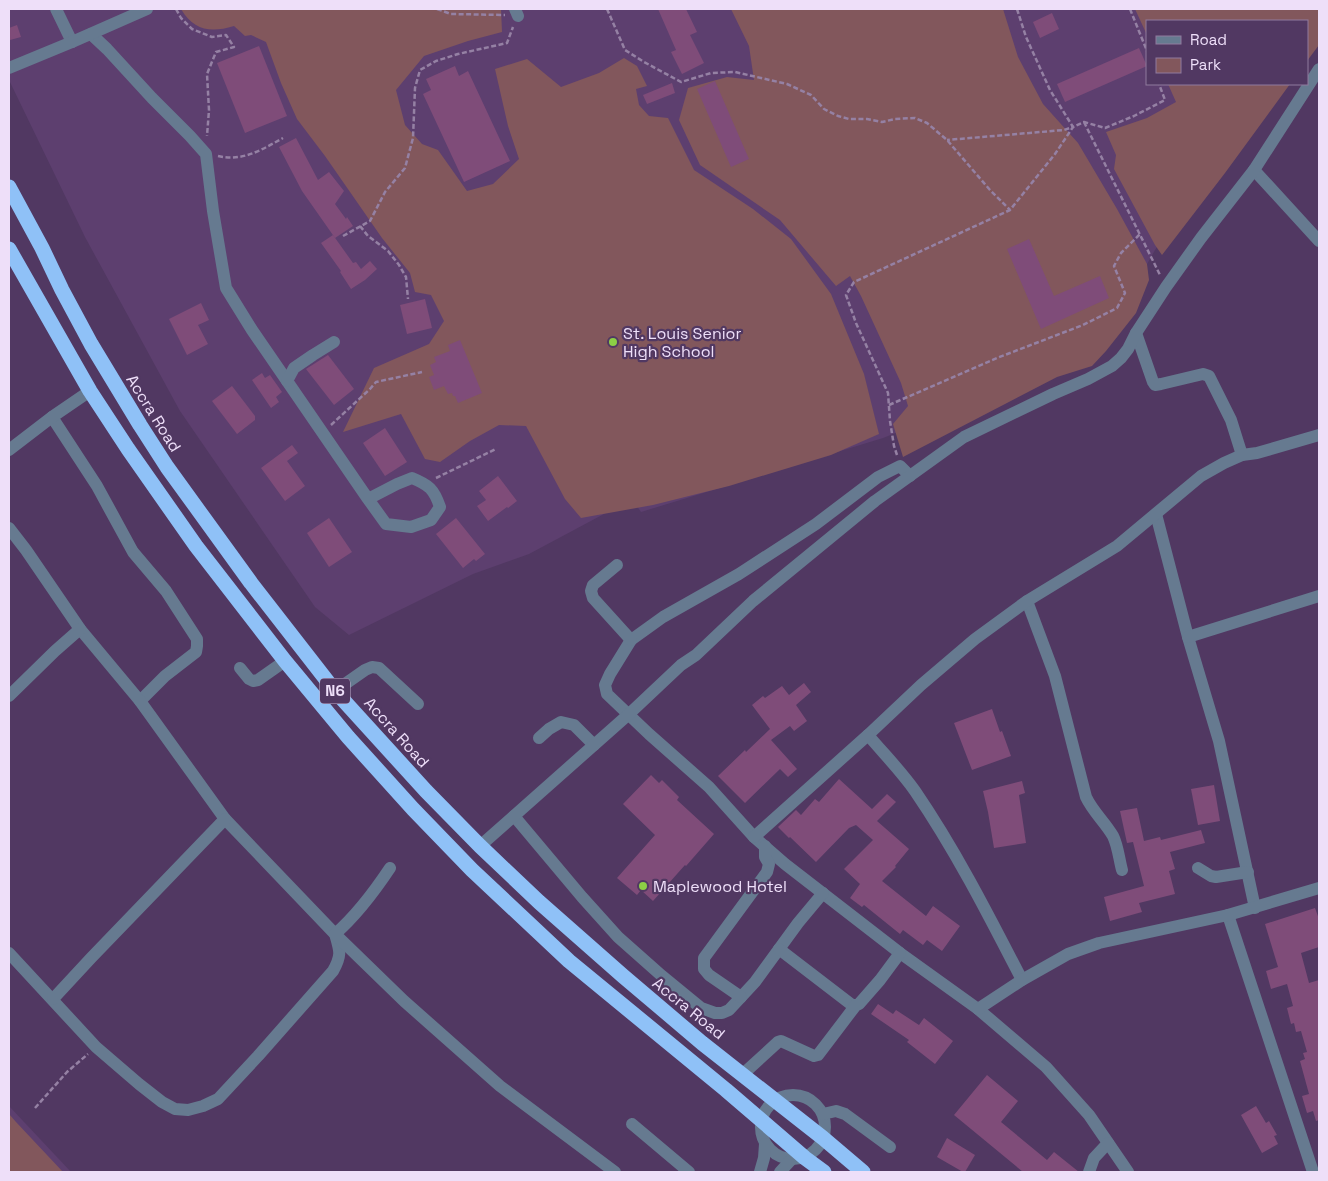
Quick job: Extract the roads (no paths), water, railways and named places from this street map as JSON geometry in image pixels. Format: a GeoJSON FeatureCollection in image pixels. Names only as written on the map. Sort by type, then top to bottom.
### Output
{"type":"FeatureCollection","features":[{"type":"Feature","properties":{"kind":"highway","name":"Accra Road"},"geometry":{"type":"LineString","coordinates":[[9,187],[91,344],[167,467],[251,583],[335,691],[426,791],[539,902],[622,976],[702,1043],[776,1099],[863,1172]]}},
{"type":"Feature","properties":{"kind":"highway","name":"N6"},"geometry":{"type":"LineString","coordinates":[[9,248],[90,391],[128,449],[196,546],[285,661],[348,738],[472,870],[569,960],[762,1121],[798,1159],[824,1172]]}},
{"type":"Feature","properties":{"kind":"street"},"geometry":{"type":"LineString","coordinates":[[56,9],[72,42]]}},
{"type":"Feature","properties":{"kind":"street"},"geometry":{"type":"LineString","coordinates":[[9,68],[147,9]]}},
{"type":"Feature","properties":{"kind":"street"},"geometry":{"type":"LineString","coordinates":[[90,34],[107,49],[206,154],[226,288],[252,330],[368,499],[386,524],[412,527],[430,520],[440,507],[435,494],[426,484],[412,478],[368,499]]}},
{"type":"Feature","properties":{"kind":"street"},"geometry":{"type":"LineString","coordinates":[[480,846],[681,665],[696,655],[772,584],[868,507],[964,437],[1052,394],[1088,379],[1112,366],[1121,358],[1166,287],[1254,170],[1319,69]]}},
{"type":"Feature","properties":{"kind":"street"},"geometry":{"type":"LineString","coordinates":[[1254,170],[1319,241]]}},
{"type":"Feature","properties":{"kind":"street"},"geometry":{"type":"LineString","coordinates":[[1136,333],[1153,382],[1156,384],[1203,374],[1209,376],[1230,420],[1242,456]]}},
{"type":"Feature","properties":{"kind":"street"},"geometry":{"type":"LineString","coordinates":[[287,381],[294,368],[334,342]]}},
{"type":"Feature","properties":{"kind":"street"},"geometry":{"type":"LineString","coordinates":[[9,450],[90,391]]}},
{"type":"Feature","properties":{"kind":"street"},"geometry":{"type":"LineString","coordinates":[[52,417],[97,486],[133,552],[166,591],[197,639],[196,652],[165,676],[140,701]]}},
{"type":"Feature","properties":{"kind":"street"},"geometry":{"type":"LineString","coordinates":[[754,836],[868,735],[921,685],[975,639],[1028,601],[1117,546],[1202,476],[1224,463],[1242,456],[1319,435]]}},
{"type":"Feature","properties":{"kind":"street"},"geometry":{"type":"LineString","coordinates":[[910,476],[900,466],[878,477],[816,524],[739,574],[663,617],[631,640],[610,674],[606,685],[607,694],[709,787],[754,836],[785,864],[900,953],[978,1010],[1046,1067],[1089,1115],[1128,1172]]}},
{"type":"Feature","properties":{"kind":"street"},"geometry":{"type":"LineString","coordinates":[[1156,514],[1188,637],[1219,741],[1255,908]]}},
{"type":"Feature","properties":{"kind":"street"},"geometry":{"type":"LineString","coordinates":[[9,528],[80,629],[140,701],[225,819],[359,959],[404,1001],[500,1086],[615,1172]]}},
{"type":"Feature","properties":{"kind":"street"},"geometry":{"type":"LineString","coordinates":[[617,565],[593,585],[591,591],[593,598],[631,640]]}},
{"type":"Feature","properties":{"kind":"street"},"geometry":{"type":"LineString","coordinates":[[1188,637],[1319,596]]}},
{"type":"Feature","properties":{"kind":"street"},"geometry":{"type":"LineString","coordinates":[[1028,601],[1055,676],[1086,797],[1091,807],[1114,838],[1122,870]]}},
{"type":"Feature","properties":{"kind":"street"},"geometry":{"type":"LineString","coordinates":[[9,696],[80,629]]}},
{"type":"Feature","properties":{"kind":"street"},"geometry":{"type":"LineString","coordinates":[[240,668],[253,681],[258,680],[285,661]]}},
{"type":"Feature","properties":{"kind":"street"},"geometry":{"type":"LineString","coordinates":[[335,691],[365,670],[372,667],[379,668],[418,704]]}},
{"type":"Feature","properties":{"kind":"street"},"geometry":{"type":"LineString","coordinates":[[539,738],[548,728],[562,722],[574,725],[594,745]]}},
{"type":"Feature","properties":{"kind":"street"},"geometry":{"type":"LineString","coordinates":[[868,735],[914,790],[945,838],[1022,980]]}},
{"type":"Feature","properties":{"kind":"street"},"geometry":{"type":"LineString","coordinates":[[514,816],[582,898],[618,937],[700,1008],[715,1013],[729,1010],[755,982],[779,948],[823,893]]}},
{"type":"Feature","properties":{"kind":"street"},"geometry":{"type":"LineString","coordinates":[[52,999],[225,819]]}},
{"type":"Feature","properties":{"kind":"street"},"geometry":{"type":"LineString","coordinates":[[741,997],[709,975],[704,968],[704,958],[767,872],[769,864],[765,857],[765,846]]}},
{"type":"Feature","properties":{"kind":"street"},"geometry":{"type":"LineString","coordinates":[[335,934],[355,915],[380,884],[390,868]]}},
{"type":"Feature","properties":{"kind":"street"},"geometry":{"type":"LineString","coordinates":[[1198,868],[1216,877],[1248,872]]}},
{"type":"Feature","properties":{"kind":"street"},"geometry":{"type":"LineString","coordinates":[[978,1010],[1022,980],[1068,954],[1099,943],[1255,908],[1319,888]]}},
{"type":"Feature","properties":{"kind":"street"},"geometry":{"type":"LineString","coordinates":[[1228,915],[1313,1172]]}},
{"type":"Feature","properties":{"kind":"street"},"geometry":{"type":"LineString","coordinates":[[9,953],[96,1047],[162,1102],[175,1109],[188,1110],[218,1099],[332,971],[339,960],[339,948],[335,934]]}},
{"type":"Feature","properties":{"kind":"street"},"geometry":{"type":"LineString","coordinates":[[779,948],[852,1005],[856,1005]]}},
{"type":"Feature","properties":{"kind":"street"},"geometry":{"type":"LineString","coordinates":[[743,1074],[781,1041],[814,1056],[818,1055],[856,1005],[880,980],[900,953]]}},
{"type":"Feature","properties":{"kind":"street"},"geometry":{"type":"LineString","coordinates":[[780,1172],[798,1159],[814,1152],[821,1144],[825,1124],[823,1114],[817,1105],[799,1095],[788,1095],[776,1099],[765,1112],[761,1128],[762,1136],[765,1144],[776,1155],[784,1158],[798,1159]]}},
{"type":"Feature","properties":{"kind":"street"},"geometry":{"type":"LineString","coordinates":[[823,1114],[836,1111],[845,1114],[890,1147]]}},
{"type":"Feature","properties":{"kind":"street"},"geometry":{"type":"LineString","coordinates":[[632,1124],[689,1172]]}},
{"type":"Feature","properties":{"kind":"street"},"geometry":{"type":"LineString","coordinates":[[1089,1172],[1094,1158],[1108,1143]]}},
{"type":"Feature","properties":{"kind":"street"},"geometry":{"type":"LineString","coordinates":[[760,1172],[765,1144]]}},
{"type":"Feature","properties":{"kind":"place","name":"St. Louis Senior High School"},"geometry":{"type":"Point","coordinates":[613,342]}},
{"type":"Feature","properties":{"kind":"place","name":"Maplewood Hotel"},"geometry":{"type":"Point","coordinates":[643,886]}}]}
